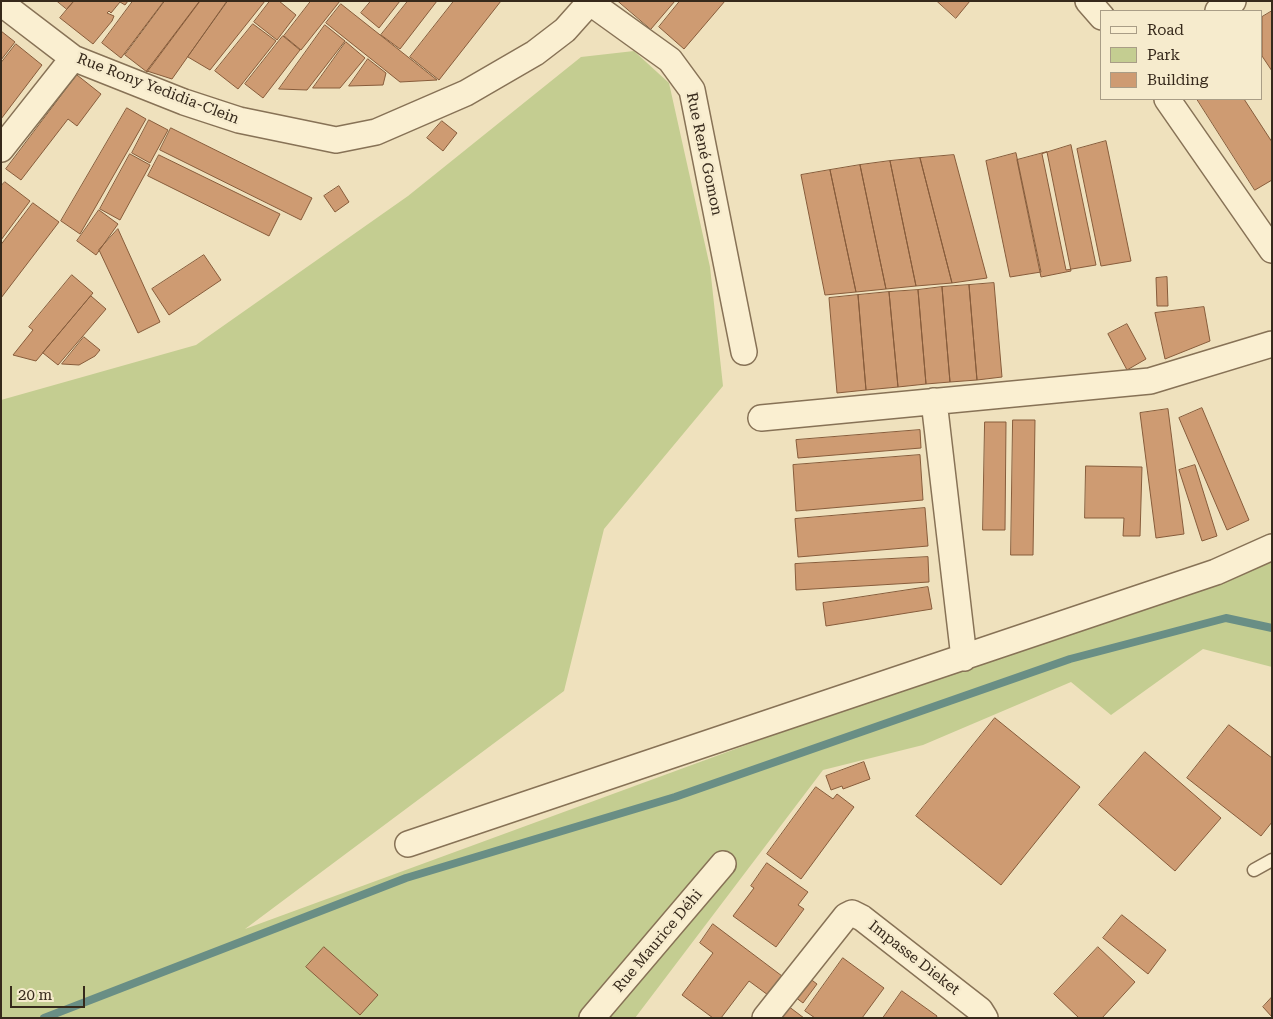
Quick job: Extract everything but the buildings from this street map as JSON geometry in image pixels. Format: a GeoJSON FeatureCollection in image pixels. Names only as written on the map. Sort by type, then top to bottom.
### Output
{"type":"FeatureCollection","features":[{"type":"Feature","properties":{"kind":"street"},"geometry":{"type":"LineString","coordinates":[[1088,1],[1100,15]]}},
{"type":"Feature","properties":{"kind":"street"},"geometry":{"type":"LineString","coordinates":[[1220,10],[1233,1]]}},
{"type":"Feature","properties":{"kind":"street","name":"Rue Rony Yedidia-Clein"},"geometry":{"type":"LineString","coordinates":[[1,3],[73,58],[184,102],[239,120],[336,140],[376,132],[466,93],[535,54],[565,30],[589,2]]}},
{"type":"Feature","properties":{"kind":"street","name":"Rue René Gomon"},"geometry":{"type":"LineString","coordinates":[[589,2],[670,60],[692,90],[744,352]]}},
{"type":"Feature","properties":{"kind":"street"},"geometry":{"type":"LineString","coordinates":[[1,149],[73,58]]}},
{"type":"Feature","properties":{"kind":"street"},"geometry":{"type":"LineString","coordinates":[[1168,100],[1269,243]]}},
{"type":"Feature","properties":{"kind":"street"},"geometry":{"type":"LineString","coordinates":[[761,418],[1150,381],[1272,344]]}},
{"type":"Feature","properties":{"kind":"street"},"geometry":{"type":"LineString","coordinates":[[934,401],[964,658]]}},
{"type":"Feature","properties":{"kind":"street"},"geometry":{"type":"LineString","coordinates":[[408,844],[1216,572],[1272,547]]}},
{"type":"Feature","properties":{"kind":"street","name":"Rue Maurice Déhi"},"geometry":{"type":"LineString","coordinates":[[592,1018],[723,864]]}},
{"type":"Feature","properties":{"kind":"street","name":"Impasse Dieket"},"geometry":{"type":"LineString","coordinates":[[765,1018],[846,916],[852,914],[862,918],[980,1010],[985,1018]]}},
{"type":"Feature","properties":{"kind":"lane"},"geometry":{"type":"LineString","coordinates":[[1254,870],[1272,860]]}},
{"type":"Feature","properties":{"kind":"green space"},"geometry":{"type":"Polygon","coordinates":[[[634,51],[669,83],[710,267],[723,386],[604,529],[564,691],[245,929],[1272,552],[1272,667],[1203,649],[1111,715],[1071,682],[923,745],[823,770],[635,1018],[1,1018],[1,400],[196,345],[408,196],[581,57],[634,51]]]}},
{"type":"Feature","properties":{"kind":"waterway"},"geometry":{"type":"LineString","coordinates":[[44,1018],[406,878],[675,797],[1070,659],[1226,618],[1272,628]]}}]}
